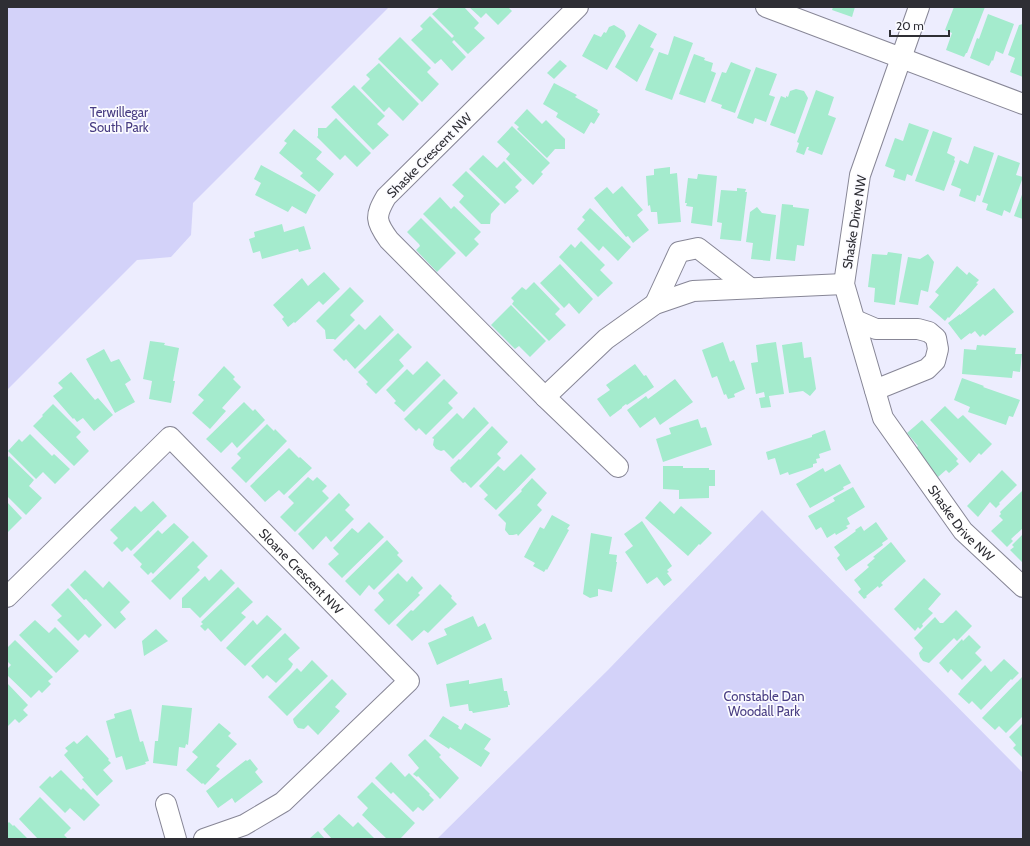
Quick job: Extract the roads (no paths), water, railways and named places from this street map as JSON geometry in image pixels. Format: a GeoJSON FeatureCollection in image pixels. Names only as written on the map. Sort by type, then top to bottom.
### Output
{"type":"FeatureCollection","features":[{"type":"Feature","properties":{"kind":"street","name":"Shaske Crescent NW"},"geometry":{"type":"LineString","coordinates":[[578,7],[386,197],[378,210],[378,221],[382,232],[389,240],[545,397],[618,467]]}},
{"type":"Feature","properties":{"kind":"street"},"geometry":{"type":"LineString","coordinates":[[766,7],[902,57],[1023,104]]}},
{"type":"Feature","properties":{"kind":"street","name":"Shaske Drive NW"},"geometry":{"type":"LineString","coordinates":[[919,7],[860,175],[844,284],[883,418],[963,531],[1023,587]]}},
{"type":"Feature","properties":{"kind":"street"},"geometry":{"type":"LineString","coordinates":[[655,304],[679,252],[698,248],[750,288]]}},
{"type":"Feature","properties":{"kind":"street"},"geometry":{"type":"LineString","coordinates":[[545,397],[606,339],[655,304],[693,291],[844,284]]}},
{"type":"Feature","properties":{"kind":"street"},"geometry":{"type":"LineString","coordinates":[[854,320],[876,329],[918,329],[929,332],[936,338],[938,349],[936,362],[927,369],[875,390]]}},
{"type":"Feature","properties":{"kind":"street","name":"Sloane Crescent NW"},"geometry":{"type":"LineString","coordinates":[[7,597],[170,437],[409,681],[283,802],[244,825],[204,839]]}},
{"type":"Feature","properties":{"kind":"street"},"geometry":{"type":"LineString","coordinates":[[166,804],[176,839]]}},
{"type":"Feature","properties":{"kind":"park label","name":"Terwillegar South Park"},"geometry":{"type":"Point","coordinates":[119,120]}},
{"type":"Feature","properties":{"kind":"park label","name":"Constable Dan Woodall Park"},"geometry":{"type":"Point","coordinates":[764,704]}}]}
